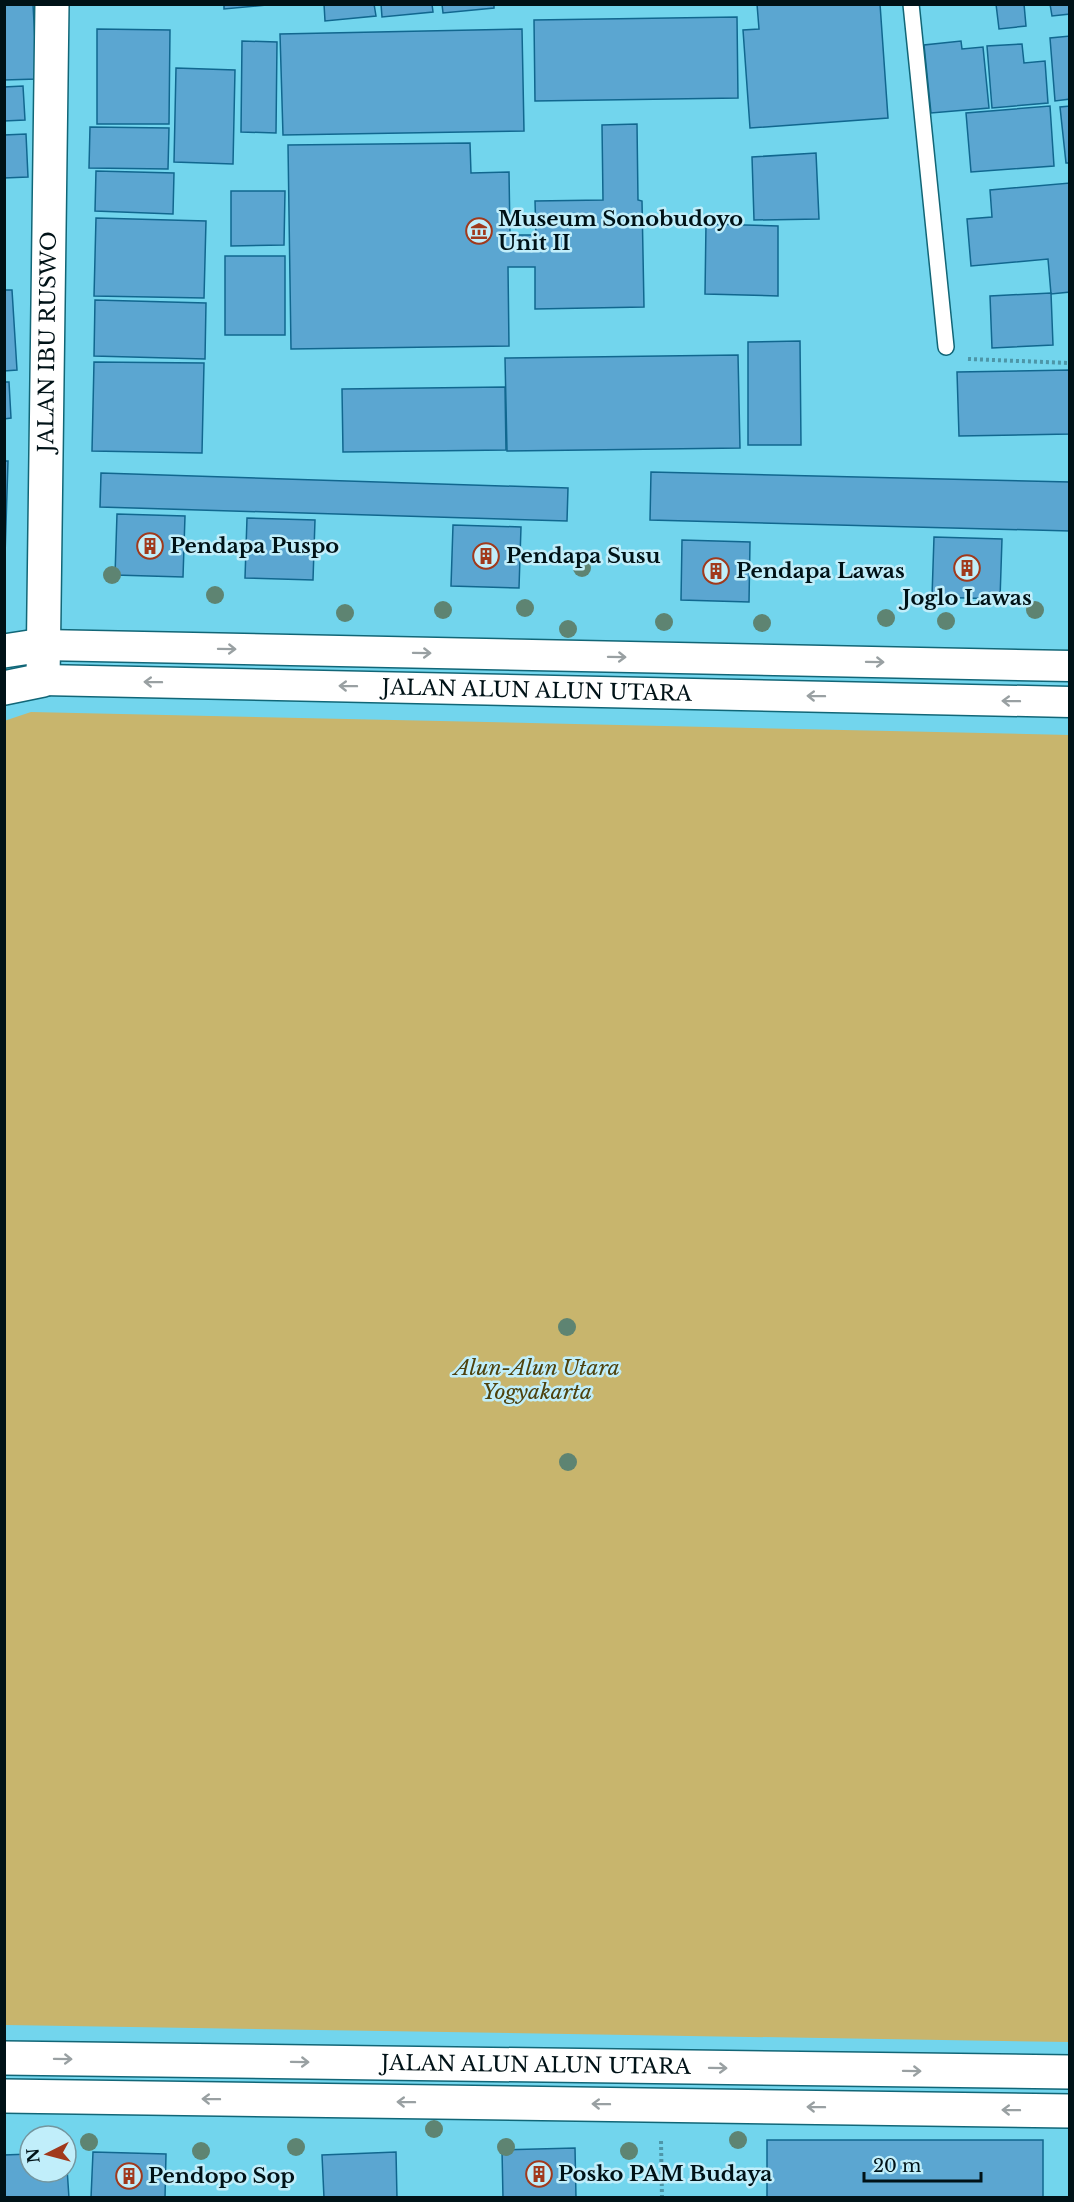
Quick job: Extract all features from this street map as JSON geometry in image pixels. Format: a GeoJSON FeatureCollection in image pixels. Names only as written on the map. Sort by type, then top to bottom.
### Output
{"type":"FeatureCollection","features":[{"type":"Feature","properties":{"kind":"street","name":"JALAN IBU RUSWO"},"geometry":{"type":"LineString","coordinates":[[43,680],[52,4]]}},
{"type":"Feature","properties":{"kind":"street","name":"JALAN ALUN ALUN UTARA"},"geometry":{"type":"LineString","coordinates":[[4,651],[43,645],[1070,666]]}},
{"type":"Feature","properties":{"kind":"street"},"geometry":{"type":"LineString","coordinates":[[551,690],[552,655]]}},
{"type":"Feature","properties":{"kind":"street","name":"JALAN ALUN ALUN UTARA"},"geometry":{"type":"LineString","coordinates":[[4,688],[43,680],[1070,702]]}},
{"type":"Feature","properties":{"kind":"street","name":"JALAN ALUN ALUN UTARA"},"geometry":{"type":"LineString","coordinates":[[4,2058],[1070,2072]]}},
{"type":"Feature","properties":{"kind":"street"},"geometry":{"type":"LineString","coordinates":[[259,2061],[260,2100]]}},
{"type":"Feature","properties":{"kind":"street"},"geometry":{"type":"LineString","coordinates":[[659,2067],[660,2105]]}},
{"type":"Feature","properties":{"kind":"street"},"geometry":{"type":"LineString","coordinates":[[875,2070],[875,2108]]}},
{"type":"Feature","properties":{"kind":"street","name":"JALAN ALUN ALUN UTARA"},"geometry":{"type":"LineString","coordinates":[[4,2096],[1070,2111]]}},
{"type":"Feature","properties":{"kind":"lane"},"geometry":{"type":"LineString","coordinates":[[911,4],[945,347]]}},
{"type":"Feature","properties":{"kind":"path"},"geometry":{"type":"LineString","coordinates":[[945,347],[953,356],[963,359],[1070,363]]}},
{"type":"Feature","properties":{"kind":"path"},"geometry":{"type":"LineString","coordinates":[[660,2105],[662,2198]]}},
{"type":"Feature","properties":{"kind":"green space","name":"Alun-Alun Utara Yogyakarta"},"geometry":{"type":"Polygon","coordinates":[[[31,712],[1069,735],[1069,2042],[5,2025],[4,721],[31,712]]]}},
{"type":"Feature","properties":{"kind":"building"},"geometry":{"type":"Polygon","coordinates":[[[4,4],[33,4],[37,79],[4,80],[4,4]]]}},
{"type":"Feature","properties":{"kind":"building"},"geometry":{"type":"Polygon","coordinates":[[[224,4],[277,4],[224,9],[224,4]]]}},
{"type":"Feature","properties":{"kind":"building"},"geometry":{"type":"Polygon","coordinates":[[[324,4],[374,4],[376,16],[325,21],[324,4]]]}},
{"type":"Feature","properties":{"kind":"building"},"geometry":{"type":"Polygon","coordinates":[[[381,4],[432,4],[433,12],[382,17],[381,4]]]}},
{"type":"Feature","properties":{"kind":"building"},"geometry":{"type":"Polygon","coordinates":[[[442,4],[494,4],[494,8],[443,13],[442,4]]]}},
{"type":"Feature","properties":{"kind":"building"},"geometry":{"type":"Polygon","coordinates":[[[757,4],[880,4],[888,118],[750,128],[743,30],[759,29],[757,4]]]}},
{"type":"Feature","properties":{"kind":"building"},"geometry":{"type":"Polygon","coordinates":[[[996,4],[1024,4],[1026,26],[999,29],[996,4]]]}},
{"type":"Feature","properties":{"kind":"building"},"geometry":{"type":"Polygon","coordinates":[[[1050,4],[1070,4],[1070,14],[1052,16],[1050,4]]]}},
{"type":"Feature","properties":{"kind":"building"},"geometry":{"type":"Polygon","coordinates":[[[737,17],[738,98],[535,101],[534,20],[737,17]]]}},
{"type":"Feature","properties":{"kind":"building"},"geometry":{"type":"Polygon","coordinates":[[[97,29],[170,30],[169,124],[97,124],[97,29]]]}},
{"type":"Feature","properties":{"kind":"building"},"geometry":{"type":"Polygon","coordinates":[[[522,29],[524,131],[283,135],[280,34],[522,29]]]}},
{"type":"Feature","properties":{"kind":"building"},"geometry":{"type":"Polygon","coordinates":[[[1070,36],[1070,99],[1055,101],[1050,38],[1070,36]]]}},
{"type":"Feature","properties":{"kind":"building"},"geometry":{"type":"Polygon","coordinates":[[[242,41],[277,42],[276,133],[241,132],[242,41]]]}},
{"type":"Feature","properties":{"kind":"building"},"geometry":{"type":"Polygon","coordinates":[[[961,41],[962,49],[983,47],[989,108],[931,113],[924,45],[961,41]]]}},
{"type":"Feature","properties":{"kind":"building"},"geometry":{"type":"Polygon","coordinates":[[[1022,44],[1024,63],[1045,61],[1048,103],[992,108],[987,46],[1022,44]]]}},
{"type":"Feature","properties":{"kind":"building"},"geometry":{"type":"Polygon","coordinates":[[[176,68],[235,70],[233,164],[174,162],[176,68]]]}},
{"type":"Feature","properties":{"kind":"building"},"geometry":{"type":"Polygon","coordinates":[[[23,86],[25,120],[4,121],[4,87],[23,86]]]}},
{"type":"Feature","properties":{"kind":"building"},"geometry":{"type":"Polygon","coordinates":[[[1050,106],[1054,166],[971,172],[966,113],[1050,106]]]}},
{"type":"Feature","properties":{"kind":"building"},"geometry":{"type":"Polygon","coordinates":[[[1070,106],[1070,163],[1066,163],[1060,107],[1070,106]]]}},
{"type":"Feature","properties":{"kind":"building"},"geometry":{"type":"Polygon","coordinates":[[[637,124],[638,200],[642,201],[644,307],[535,309],[535,267],[508,267],[509,346],[291,349],[288,145],[470,143],[471,173],[509,172],[510,235],[536,235],[535,201],[603,200],[602,125],[637,124]]]}},
{"type":"Feature","properties":{"kind":"building"},"geometry":{"type":"Polygon","coordinates":[[[90,127],[169,128],[168,169],[89,168],[90,127]]]}},
{"type":"Feature","properties":{"kind":"building"},"geometry":{"type":"Polygon","coordinates":[[[26,134],[28,177],[4,178],[4,135],[26,134]]]}},
{"type":"Feature","properties":{"kind":"building"},"geometry":{"type":"Polygon","coordinates":[[[816,153],[819,219],[754,220],[752,157],[816,153]]]}},
{"type":"Feature","properties":{"kind":"building"},"geometry":{"type":"Polygon","coordinates":[[[96,171],[174,173],[173,214],[95,211],[96,171]]]}},
{"type":"Feature","properties":{"kind":"building"},"geometry":{"type":"Polygon","coordinates":[[[1070,183],[1070,292],[1051,294],[1048,259],[971,266],[967,219],[992,217],[990,190],[1070,183]]]}},
{"type":"Feature","properties":{"kind":"building"},"geometry":{"type":"Polygon","coordinates":[[[231,191],[285,191],[284,245],[231,246],[231,191]]]}},
{"type":"Feature","properties":{"kind":"building"},"geometry":{"type":"Polygon","coordinates":[[[96,218],[206,221],[204,298],[94,296],[96,218]]]}},
{"type":"Feature","properties":{"kind":"building"},"geometry":{"type":"Polygon","coordinates":[[[706,224],[778,226],[778,296],[705,294],[706,224]]]}},
{"type":"Feature","properties":{"kind":"building"},"geometry":{"type":"Polygon","coordinates":[[[225,256],[285,256],[285,335],[225,335],[225,256]]]}},
{"type":"Feature","properties":{"kind":"building"},"geometry":{"type":"Polygon","coordinates":[[[4,290],[12,290],[17,370],[4,371],[4,290]]]}},
{"type":"Feature","properties":{"kind":"building"},"geometry":{"type":"Polygon","coordinates":[[[1051,293],[1053,345],[992,348],[990,296],[1051,293]]]}},
{"type":"Feature","properties":{"kind":"building"},"geometry":{"type":"Polygon","coordinates":[[[95,300],[206,303],[205,359],[94,356],[95,300]]]}},
{"type":"Feature","properties":{"kind":"building"},"geometry":{"type":"Polygon","coordinates":[[[800,341],[801,445],[748,445],[748,342],[800,341]]]}},
{"type":"Feature","properties":{"kind":"building"},"geometry":{"type":"Polygon","coordinates":[[[738,355],[740,448],[507,451],[505,358],[738,355]]]}},
{"type":"Feature","properties":{"kind":"building"},"geometry":{"type":"Polygon","coordinates":[[[94,362],[204,363],[202,453],[92,451],[94,362]]]}},
{"type":"Feature","properties":{"kind":"building"},"geometry":{"type":"Polygon","coordinates":[[[1070,370],[1070,434],[959,436],[957,372],[1070,370]]]}},
{"type":"Feature","properties":{"kind":"building"},"geometry":{"type":"Polygon","coordinates":[[[4,382],[9,382],[11,418],[4,419],[4,382]]]}},
{"type":"Feature","properties":{"kind":"building"},"geometry":{"type":"Polygon","coordinates":[[[505,387],[506,450],[343,452],[342,389],[505,387]]]}},
{"type":"Feature","properties":{"kind":"building"},"geometry":{"type":"Polygon","coordinates":[[[4,461],[8,461],[5,556],[4,556],[4,461]]]}},
{"type":"Feature","properties":{"kind":"building"},"geometry":{"type":"Polygon","coordinates":[[[651,472],[1070,482],[1070,531],[650,520],[651,472]]]}},
{"type":"Feature","properties":{"kind":"building"},"geometry":{"type":"Polygon","coordinates":[[[101,473],[568,488],[567,521],[100,507],[101,473]]]}},
{"type":"Feature","properties":{"kind":"building","name":"Pendapa Puspo"},"geometry":{"type":"Polygon","coordinates":[[[117,514],[185,516],[183,577],[115,575],[117,514]]]}},
{"type":"Feature","properties":{"kind":"building"},"geometry":{"type":"Polygon","coordinates":[[[247,518],[315,520],[313,580],[245,578],[247,518]]]}},
{"type":"Feature","properties":{"kind":"building","name":"Pendapa Susu"},"geometry":{"type":"Polygon","coordinates":[[[453,525],[521,527],[519,588],[451,586],[453,525]]]}},
{"type":"Feature","properties":{"kind":"building","name":"Joglo Lawas"},"geometry":{"type":"Polygon","coordinates":[[[934,537],[1002,539],[1000,599],[932,597],[934,537]]]}},
{"type":"Feature","properties":{"kind":"building","name":"Pendapa Lawas"},"geometry":{"type":"Polygon","coordinates":[[[682,540],[750,542],[749,602],[681,600],[682,540]]]}},
{"type":"Feature","properties":{"kind":"building"},"geometry":{"type":"Polygon","coordinates":[[[767,2140],[1043,2140],[1043,2198],[767,2198],[767,2140]]]}},
{"type":"Feature","properties":{"kind":"building","name":"Posko PAM Budaya"},"geometry":{"type":"Polygon","coordinates":[[[575,2148],[576,2198],[503,2198],[502,2150],[575,2148]]]}},
{"type":"Feature","properties":{"kind":"building","name":"Pendopo Sop"},"geometry":{"type":"Polygon","coordinates":[[[93,2152],[166,2154],[165,2198],[91,2198],[93,2152]]]}},
{"type":"Feature","properties":{"kind":"building"},"geometry":{"type":"Polygon","coordinates":[[[396,2152],[397,2198],[324,2198],[322,2155],[396,2152]]]}},
{"type":"Feature","properties":{"kind":"building"},"geometry":{"type":"Polygon","coordinates":[[[18,2154],[18,2184],[68,2184],[69,2198],[4,2198],[4,2155],[18,2154]]]}},
{"type":"Feature","properties":{"kind":"place","name":"Museum Sonobudoyo Unit II"},"geometry":{"type":"Point","coordinates":[479,231]}},
{"type":"Feature","properties":{"kind":"place","name":"Pendapa Puspo"},"geometry":{"type":"Point","coordinates":[150,546]}},
{"type":"Feature","properties":{"kind":"place","name":"Pendapa Susu"},"geometry":{"type":"Point","coordinates":[486,556]}},
{"type":"Feature","properties":{"kind":"place","name":"Joglo Lawas"},"geometry":{"type":"Point","coordinates":[967,568]}},
{"type":"Feature","properties":{"kind":"place","name":"Pendapa Lawas"},"geometry":{"type":"Point","coordinates":[716,571]}},
{"type":"Feature","properties":{"kind":"place","name":"Posko PAM Budaya"},"geometry":{"type":"Point","coordinates":[539,2174]}},
{"type":"Feature","properties":{"kind":"place","name":"Pendopo Sop"},"geometry":{"type":"Point","coordinates":[129,2176]}}]}
